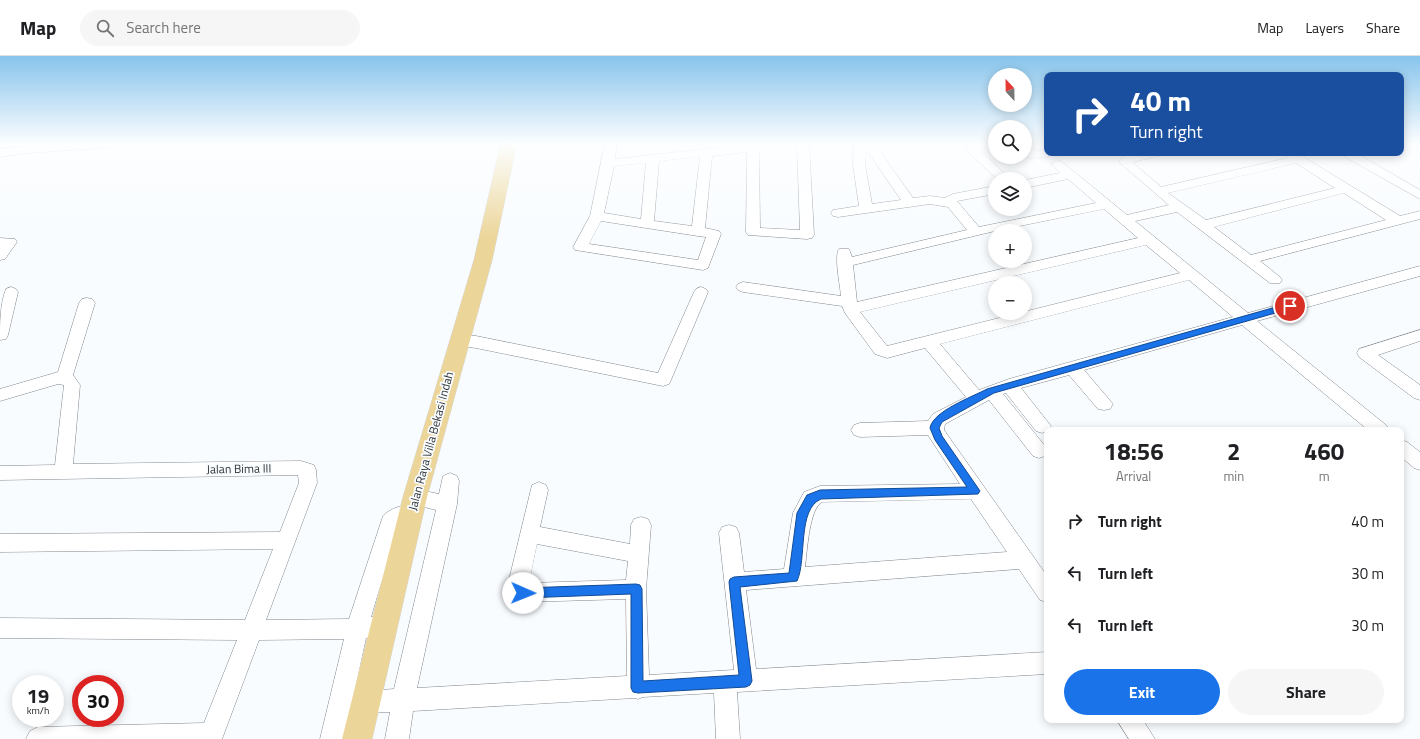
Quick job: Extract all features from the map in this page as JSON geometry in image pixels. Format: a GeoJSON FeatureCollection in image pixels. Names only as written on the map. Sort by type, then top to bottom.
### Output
{"type":"FeatureCollection","features":[{"type":"Feature","properties":{"kind":"main road","name":"Jalan Raya Villa Bekasi Indah"},"geometry":{"type":"LineString","coordinates":[[357,739],[413,505],[493,219],[502,175]]}},
{"type":"Feature","properties":{"kind":"street"},"geometry":{"type":"LineString","coordinates":[[597,216],[714,234],[703,265],[580,247],[597,216],[606,175]]}},
{"type":"Feature","properties":{"kind":"street"},"geometry":{"type":"LineString","coordinates":[[647,224],[652,175]]}},
{"type":"Feature","properties":{"kind":"street"},"geometry":{"type":"LineString","coordinates":[[698,232],[704,175]]}},
{"type":"Feature","properties":{"kind":"street"},"geometry":{"type":"LineString","coordinates":[[753,175],[753,232],[807,235],[804,175]]}},
{"type":"Feature","properties":{"kind":"street"},"geometry":{"type":"LineString","coordinates":[[861,175],[866,208]]}},
{"type":"Feature","properties":{"kind":"street"},"geometry":{"type":"LineString","coordinates":[[890,175],[909,202]]}},
{"type":"Feature","properties":{"kind":"street"},"geometry":{"type":"LineString","coordinates":[[1032,183],[1069,175],[1376,427]]}},
{"type":"Feature","properties":{"kind":"street"},"geometry":{"type":"LineString","coordinates":[[1140,175],[1158,191],[1275,280]]}},
{"type":"Feature","properties":{"kind":"street"},"geometry":{"type":"LineString","coordinates":[[1158,191],[1220,175]]}},
{"type":"Feature","properties":{"kind":"street"},"geometry":{"type":"LineString","coordinates":[[1322,175],[1398,221]]}},
{"type":"Feature","properties":{"kind":"street"},"geometry":{"type":"LineString","coordinates":[[1385,175],[1420,195]]}},
{"type":"Feature","properties":{"kind":"street"},"geometry":{"type":"LineString","coordinates":[[1204,225],[1344,189]]}},
{"type":"Feature","properties":{"kind":"street"},"geometry":{"type":"LineString","coordinates":[[950,203],[951,199],[954,198],[988,191]]}},
{"type":"Feature","properties":{"kind":"street"},"geometry":{"type":"LineString","coordinates":[[838,213],[930,200],[950,203],[976,232]]}},
{"type":"Feature","properties":{"kind":"street"},"geometry":{"type":"LineString","coordinates":[[1106,205],[844,257],[849,305],[869,335],[884,352],[1191,275]]}},
{"type":"Feature","properties":{"kind":"street"},"geometry":{"type":"LineString","coordinates":[[1123,220],[1179,207]]}},
{"type":"Feature","properties":{"kind":"street"},"geometry":{"type":"LineString","coordinates":[[1248,260],[1420,215]]}},
{"type":"Feature","properties":{"kind":"street"},"geometry":{"type":"LineString","coordinates":[[743,287],[849,305],[1149,240]]}},
{"type":"Feature","properties":{"kind":"street"},"geometry":{"type":"LineString","coordinates":[[0,242],[10,242],[0,256]]}},
{"type":"Feature","properties":{"kind":"street"},"geometry":{"type":"LineString","coordinates":[[1044,589],[938,437],[934,428],[935,423],[939,419],[984,395],[1009,385],[1244,319],[1418,274]]}},
{"type":"Feature","properties":{"kind":"street"},"geometry":{"type":"LineString","coordinates":[[0,335],[10,292]]}},
{"type":"Feature","properties":{"kind":"street"},"geometry":{"type":"LineString","coordinates":[[459,341],[476,342],[663,380],[701,292]]}},
{"type":"Feature","properties":{"kind":"street"},"geometry":{"type":"LineString","coordinates":[[64,378],[87,303]]}},
{"type":"Feature","properties":{"kind":"street"},"geometry":{"type":"LineString","coordinates":[[1420,335],[1365,352],[1420,394]]}},
{"type":"Feature","properties":{"kind":"street"},"geometry":{"type":"LineString","coordinates":[[928,341],[984,395],[1039,452]]}},
{"type":"Feature","properties":{"kind":"street"},"geometry":{"type":"LineString","coordinates":[[1072,368],[1104,404]]}},
{"type":"Feature","properties":{"kind":"street"},"geometry":{"type":"LineString","coordinates":[[0,395],[51,380],[64,378],[69,380],[72,385],[63,472]]}},
{"type":"Feature","properties":{"kind":"street"},"geometry":{"type":"LineString","coordinates":[[1009,385],[1042,426]]}},
{"type":"Feature","properties":{"kind":"street"},"geometry":{"type":"LineString","coordinates":[[860,430],[934,428]]}},
{"type":"Feature","properties":{"kind":"street"},"geometry":{"type":"LineString","coordinates":[[1404,450],[1420,463]]}},
{"type":"Feature","properties":{"kind":"street","name":"Jalan Bima III"},"geometry":{"type":"LineString","coordinates":[[0,473],[301,468],[307,470],[308,483],[211,737]]}},
{"type":"Feature","properties":{"kind":"street"},"geometry":{"type":"LineString","coordinates":[[397,739],[403,701],[447,504],[450,481]]}},
{"type":"Feature","properties":{"kind":"street"},"geometry":{"type":"LineString","coordinates":[[539,490],[518,584],[523,593],[636,589]]}},
{"type":"Feature","properties":{"kind":"street"},"geometry":{"type":"LineString","coordinates":[[793,578],[802,513],[811,498],[820,494],[975,491]]}},
{"type":"Feature","properties":{"kind":"street"},"geometry":{"type":"LineString","coordinates":[[332,739],[357,629],[390,522],[396,516],[413,505],[447,504]]}},
{"type":"Feature","properties":{"kind":"street"},"geometry":{"type":"LineString","coordinates":[[638,688],[636,589],[641,524]]}},
{"type":"Feature","properties":{"kind":"street"},"geometry":{"type":"LineString","coordinates":[[728,739],[735,682],[734,582],[729,533]]}},
{"type":"Feature","properties":{"kind":"street"},"geometry":{"type":"LineString","coordinates":[[530,534],[639,554]]}},
{"type":"Feature","properties":{"kind":"street"},"geometry":{"type":"LineString","coordinates":[[0,543],[285,540]]}},
{"type":"Feature","properties":{"kind":"street"},"geometry":{"type":"LineString","coordinates":[[734,582],[1023,560]]}},
{"type":"Feature","properties":{"kind":"street"},"geometry":{"type":"LineString","coordinates":[[0,628],[253,630],[357,629],[384,626]]}},
{"type":"Feature","properties":{"kind":"street"},"geometry":{"type":"LineString","coordinates":[[366,702],[638,688],[1044,663]]}},
{"type":"Feature","properties":{"kind":"street"},"geometry":{"type":"LineString","coordinates":[[1131,723],[1143,739]]}},
{"type":"Feature","properties":{"kind":"street"},"geometry":{"type":"LineString","coordinates":[[38,739],[211,737]]}},
{"type":"Feature","properties":{"kind":"route"},"geometry":{"type":"LineString","coordinates":[[523,593],[530,594],[636,589],[638,688],[746,681],[734,582],[793,578],[802,522],[802,513],[811,498],[820,494],[975,491],[938,437],[934,428],[935,423],[950,412],[991,391],[1009,385],[1290,306]]}}]}
